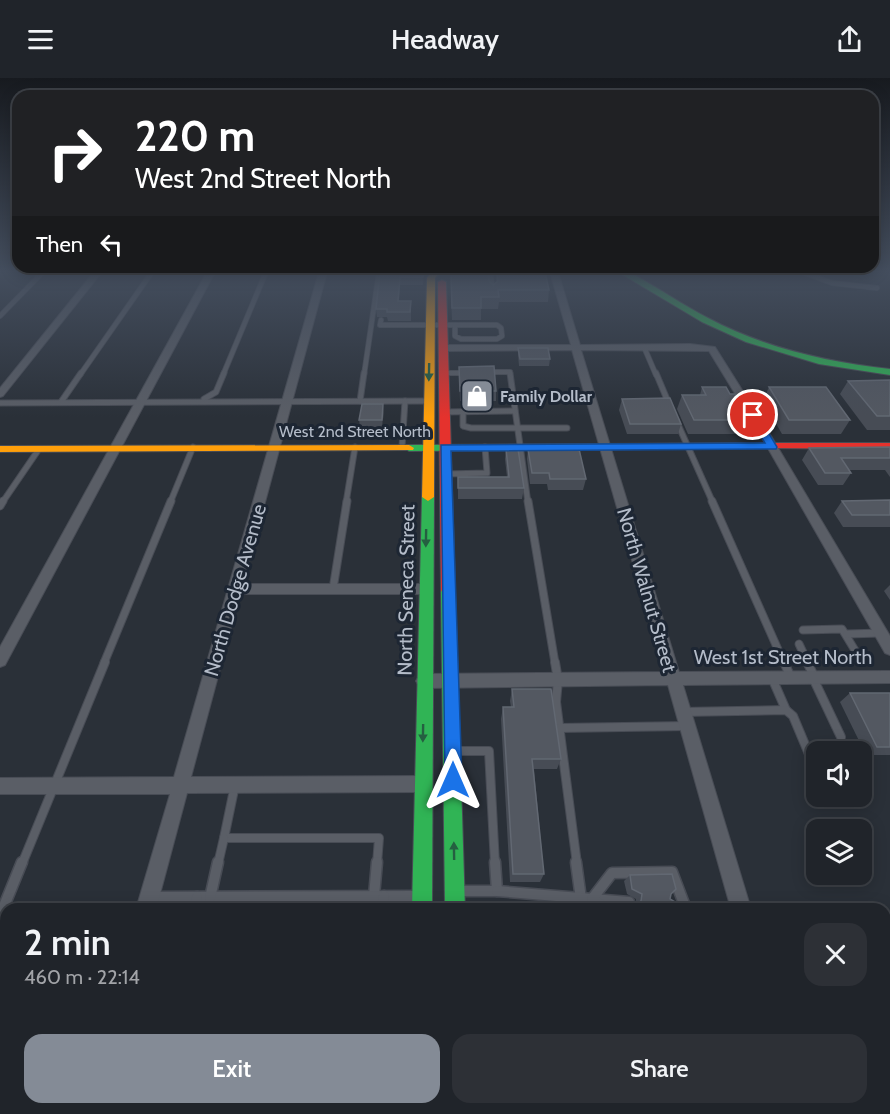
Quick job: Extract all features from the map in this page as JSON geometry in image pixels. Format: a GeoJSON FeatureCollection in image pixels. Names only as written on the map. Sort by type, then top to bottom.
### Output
{"type":"FeatureCollection","features":[{"type":"Feature","properties":{"kind":"main road","name":"North Seneca Street"},"geometry":{"type":"LineString","coordinates":[[443,320],[455,903]]}},
{"type":"Feature","properties":{"kind":"main road"},"geometry":{"type":"LineString","coordinates":[[706,320],[759,343],[810,359],[890,372]]}},
{"type":"Feature","properties":{"kind":"main road"},"geometry":{"type":"LineString","coordinates":[[729,320],[753,331],[810,348],[890,360]]}},
{"type":"Feature","properties":{"kind":"main road","name":"North Seneca Street"},"geometry":{"type":"LineString","coordinates":[[422,903],[429,401],[443,325]]}},
{"type":"Feature","properties":{"kind":"main road","name":"West 2nd Street North"},"geometry":{"type":"LineString","coordinates":[[0,449],[890,446]]}},
{"type":"Feature","properties":{"kind":"street"},"geometry":{"type":"LineString","coordinates":[[0,394],[59,320]]}},
{"type":"Feature","properties":{"kind":"street"},"geometry":{"type":"LineString","coordinates":[[0,661],[185,320]]}},
{"type":"Feature","properties":{"kind":"street","name":"North Dodge Avenue"},"geometry":{"type":"LineString","coordinates":[[148,903],[310,320]]}},
{"type":"Feature","properties":{"kind":"street","name":"North Walnut Street"},"geometry":{"type":"LineString","coordinates":[[568,320],[739,903]]}},
{"type":"Feature","properties":{"kind":"street"},"geometry":{"type":"LineString","coordinates":[[445,348],[712,349],[890,649]]}},
{"type":"Feature","properties":{"kind":"street"},"geometry":{"type":"LineString","coordinates":[[235,589],[425,589]]}},
{"type":"Feature","properties":{"kind":"street","name":"West 1st Street North"},"geometry":{"type":"LineString","coordinates":[[424,681],[890,677]]}},
{"type":"Feature","properties":{"kind":"street"},"geometry":{"type":"LineString","coordinates":[[0,786],[422,784]]}},
{"type":"Feature","properties":{"kind":"lane"},"geometry":{"type":"LineString","coordinates":[[61,402],[118,320]]}},
{"type":"Feature","properties":{"kind":"lane"},"geometry":{"type":"LineString","coordinates":[[198,401],[211,398],[216,392],[246,320]]}},
{"type":"Feature","properties":{"kind":"lane"},"geometry":{"type":"LineString","coordinates":[[360,401],[372,320]]}},
{"type":"Feature","properties":{"kind":"lane"},"geometry":{"type":"LineString","coordinates":[[381,320],[380,325],[443,325],[497,325],[501,328],[502,336],[497,339],[461,339],[443,325]]}},
{"type":"Feature","properties":{"kind":"lane"},"geometry":{"type":"LineString","coordinates":[[644,347],[791,678]]}},
{"type":"Feature","properties":{"kind":"lane"},"geometry":{"type":"LineString","coordinates":[[445,373],[510,372],[519,447],[558,680],[556,702],[581,899]]}},
{"type":"Feature","properties":{"kind":"lane"},"geometry":{"type":"LineString","coordinates":[[402,447],[405,401]]}},
{"type":"Feature","properties":{"kind":"lane"},"geometry":{"type":"LineString","coordinates":[[0,403],[429,401]]}},
{"type":"Feature","properties":{"kind":"lane"},"geometry":{"type":"LineString","coordinates":[[444,412],[515,411]]}},
{"type":"Feature","properties":{"kind":"lane"},"geometry":{"type":"LineString","coordinates":[[462,412],[463,426],[471,428],[567,428]]}},
{"type":"Feature","properties":{"kind":"lane"},"geometry":{"type":"LineString","coordinates":[[5,903],[194,447]]}},
{"type":"Feature","properties":{"kind":"lane"},"geometry":{"type":"LineString","coordinates":[[333,589],[355,447]]}},
{"type":"Feature","properties":{"kind":"lane"},"geometry":{"type":"LineString","coordinates":[[446,474],[487,473],[485,447]]}},
{"type":"Feature","properties":{"kind":"lane"},"geometry":{"type":"LineString","coordinates":[[0,506],[39,449]]}},
{"type":"Feature","properties":{"kind":"lane"},"geometry":{"type":"LineString","coordinates":[[803,630],[842,629],[856,652]]}},
{"type":"Feature","properties":{"kind":"lane"},"geometry":{"type":"LineString","coordinates":[[847,634],[881,633]]}},
{"type":"Feature","properties":{"kind":"lane"},"geometry":{"type":"LineString","coordinates":[[799,644],[841,737]]}},
{"type":"Feature","properties":{"kind":"lane"},"geometry":{"type":"LineString","coordinates":[[772,678],[786,710],[793,716],[806,747]]}},
{"type":"Feature","properties":{"kind":"lane"},"geometry":{"type":"LineString","coordinates":[[682,712],[786,710]]}},
{"type":"Feature","properties":{"kind":"lane"},"geometry":{"type":"LineString","coordinates":[[560,728],[687,726]]}},
{"type":"Feature","properties":{"kind":"lane"},"geometry":{"type":"LineString","coordinates":[[453,751],[489,751],[497,891]]}},
{"type":"Feature","properties":{"kind":"lane"},"geometry":{"type":"LineString","coordinates":[[210,898],[235,785]]}},
{"type":"Feature","properties":{"kind":"lane"},"geometry":{"type":"LineString","coordinates":[[224,838],[379,838],[379,896],[381,903]]}},
{"type":"Feature","properties":{"kind":"lane"},"geometry":{"type":"LineString","coordinates":[[592,899],[612,873],[672,872],[685,903]]}},
{"type":"Feature","properties":{"kind":"lane"},"geometry":{"type":"LineString","coordinates":[[455,891],[497,891],[628,902]]}},
{"type":"Feature","properties":{"kind":"lane"},"geometry":{"type":"LineString","coordinates":[[148,903],[197,897],[406,894],[422,903]]}},
{"type":"Feature","properties":{"kind":"lane"},"geometry":{"type":"LineString","coordinates":[[196,903],[197,897]]}},
{"type":"Feature","properties":{"kind":"lane"},"geometry":{"type":"LineString","coordinates":[[592,899],[599,903]]}},
{"type":"Feature","properties":{"kind":"building"},"geometry":{"type":"Polygon","coordinates":[[[518,348],[548,348],[550,359],[520,359],[518,348]]]}},
{"type":"Feature","properties":{"kind":"building"},"geometry":{"type":"Polygon","coordinates":[[[494,366],[496,391],[460,391],[459,367],[494,366]]]}},
{"type":"Feature","properties":{"kind":"building"},"geometry":{"type":"Polygon","coordinates":[[[890,380],[890,416],[877,416],[848,381],[890,380]]]}},
{"type":"Feature","properties":{"kind":"building"},"geometry":{"type":"Polygon","coordinates":[[[702,387],[726,387],[730,394],[735,394],[750,420],[694,420],[682,395],[706,395],[702,387]]]}},
{"type":"Feature","properties":{"kind":"building"},"geometry":{"type":"Polygon","coordinates":[[[769,387],[826,387],[850,420],[789,420],[769,387]]]}},
{"type":"Feature","properties":{"kind":"building"},"geometry":{"type":"Polygon","coordinates":[[[670,398],[681,424],[630,424],[622,399],[670,398]]]}},
{"type":"Feature","properties":{"kind":"building"},"geometry":{"type":"Polygon","coordinates":[[[362,404],[383,404],[382,420],[359,420],[362,404]]]}},
{"type":"Feature","properties":{"kind":"building"},"geometry":{"type":"Polygon","coordinates":[[[890,447],[890,458],[841,458],[851,473],[825,473],[809,448],[890,447]]]}},
{"type":"Feature","properties":{"kind":"building"},"geometry":{"type":"Polygon","coordinates":[[[506,449],[518,449],[524,488],[458,488],[458,477],[509,477],[506,449]]]}},
{"type":"Feature","properties":{"kind":"building"},"geometry":{"type":"Polygon","coordinates":[[[528,449],[579,449],[586,479],[550,479],[549,473],[532,473],[528,449]]]}},
{"type":"Feature","properties":{"kind":"building"},"geometry":{"type":"Polygon","coordinates":[[[890,500],[890,515],[852,515],[842,501],[890,500]]]}},
{"type":"Feature","properties":{"kind":"building"},"geometry":{"type":"Polygon","coordinates":[[[512,689],[551,689],[561,759],[532,759],[544,874],[513,874],[503,707],[514,707],[512,689]]]}},
{"type":"Feature","properties":{"kind":"building"},"geometry":{"type":"Polygon","coordinates":[[[850,693],[890,693],[890,747],[877,747],[850,693]]]}},
{"type":"Feature","properties":{"kind":"building"},"geometry":{"type":"Polygon","coordinates":[[[672,874],[676,889],[670,899],[677,903],[638,903],[641,901],[642,894],[632,889],[630,875],[672,874]]]}},
{"type":"Feature","properties":{"kind":"traffic: fast"},"geometry":{"type":"LineString","coordinates":[[706,320],[749,340],[795,355],[842,366],[890,372]]}},
{"type":"Feature","properties":{"kind":"traffic: fast"},"geometry":{"type":"LineString","coordinates":[[409,448],[771,446]]}},
{"type":"Feature","properties":{"kind":"traffic: fast"},"geometry":{"type":"LineString","coordinates":[[422,903],[428,497]]}},
{"type":"Feature","properties":{"kind":"traffic: fast"},"geometry":{"type":"LineString","coordinates":[[448,590],[455,903]]}},
{"type":"Feature","properties":{"kind":"traffic: slow"},"geometry":{"type":"LineString","coordinates":[[428,497],[430,320]]}},
{"type":"Feature","properties":{"kind":"traffic: slow"},"geometry":{"type":"LineString","coordinates":[[0,449],[409,448]]}},
{"type":"Feature","properties":{"kind":"traffic: jam"},"geometry":{"type":"LineString","coordinates":[[443,320],[448,590]]}},
{"type":"Feature","properties":{"kind":"traffic: jam"},"geometry":{"type":"LineString","coordinates":[[771,446],[890,446]]}},
{"type":"Feature","properties":{"kind":"place","name":"Family Dollar"},"geometry":{"type":"Point","coordinates":[477,396]}},
{"type":"Feature","properties":{"kind":"route"},"geometry":{"type":"LineString","coordinates":[[453,780],[445,447],[772,447],[753,415]]}}]}
